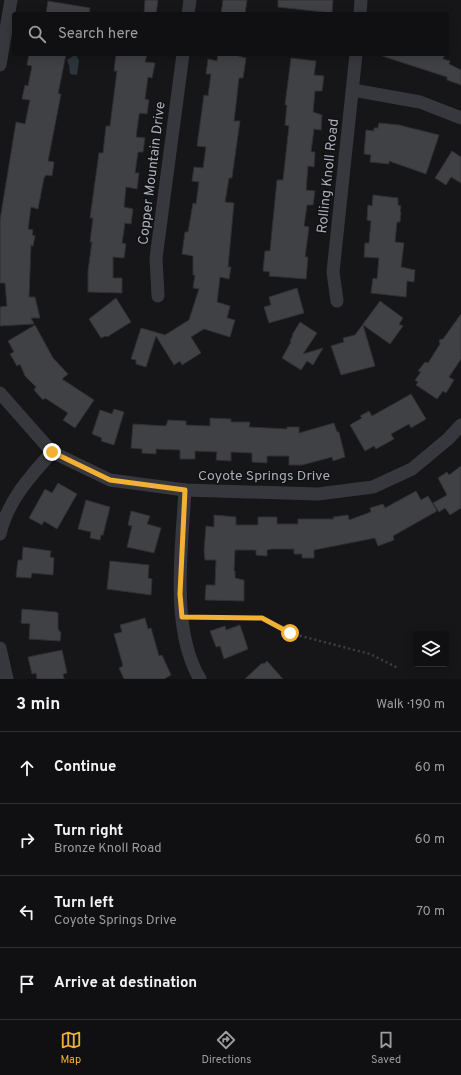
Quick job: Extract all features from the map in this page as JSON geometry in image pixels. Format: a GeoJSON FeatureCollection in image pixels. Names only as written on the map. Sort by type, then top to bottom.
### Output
{"type":"FeatureCollection","features":[{"type":"Feature","properties":{"kind":"street"},"geometry":{"type":"LineString","coordinates":[[0,65],[11,0]]}},
{"type":"Feature","properties":{"kind":"street"},"geometry":{"type":"LineString","coordinates":[[188,12],[190,0]]}},
{"type":"Feature","properties":{"kind":"street"},"geometry":{"type":"LineString","coordinates":[[360,12],[362,0]]}},
{"type":"Feature","properties":{"kind":"street","name":"Copper Mountain Drive"},"geometry":{"type":"LineString","coordinates":[[158,296],[156,258],[182,56]]}},
{"type":"Feature","properties":{"kind":"street","name":"Rolling Knoll Road"},"geometry":{"type":"LineString","coordinates":[[337,301],[333,272],[356,56]]}},
{"type":"Feature","properties":{"kind":"street"},"geometry":{"type":"LineString","coordinates":[[353,90],[420,102],[461,118]]}},
{"type":"Feature","properties":{"kind":"street"},"geometry":{"type":"LineString","coordinates":[[0,393],[52,452],[20,488],[2,525],[0,534]]}},
{"type":"Feature","properties":{"kind":"street","name":"Coyote Springs Drive"},"geometry":{"type":"LineString","coordinates":[[52,452],[110,480],[185,490],[318,494],[373,487],[412,469],[448,439],[461,425]]}},
{"type":"Feature","properties":{"kind":"street"},"geometry":{"type":"LineString","coordinates":[[185,490],[180,594],[184,638],[200,679]]}},
{"type":"Feature","properties":{"kind":"street"},"geometry":{"type":"LineString","coordinates":[[0,648],[7,679]]}},
{"type":"Feature","properties":{"kind":"path"},"geometry":{"type":"LineString","coordinates":[[182,617],[262,618],[290,633],[370,654],[398,668]]}},
{"type":"Feature","properties":{"kind":"shaded area"},"geometry":{"type":"Polygon","coordinates":[[[73,56],[77,56],[79,61],[77,75],[70,74],[67,60],[73,56]]]}},
{"type":"Feature","properties":{"kind":"building"},"geometry":{"type":"Polygon","coordinates":[[[145,0],[158,0],[156,12],[144,12],[145,0]]]}},
{"type":"Feature","properties":{"kind":"building"},"geometry":{"type":"Polygon","coordinates":[[[223,0],[247,0],[245,12],[221,12],[223,0]]]}},
{"type":"Feature","properties":{"kind":"building"},"geometry":{"type":"Polygon","coordinates":[[[278,0],[333,0],[332,12],[278,7],[278,0]]]}},
{"type":"Feature","properties":{"kind":"building"},"geometry":{"type":"Polygon","coordinates":[[[48,1],[90,8],[89,12],[46,12],[48,1]]]}},
{"type":"Feature","properties":{"kind":"building"},"geometry":{"type":"Polygon","coordinates":[[[29,56],[66,56],[58,94],[61,94],[48,161],[54,162],[52,176],[46,175],[44,178],[38,209],[31,207],[28,229],[33,230],[32,235],[35,236],[33,246],[31,245],[29,297],[35,297],[40,318],[31,318],[34,324],[0,326],[0,307],[7,306],[5,283],[0,283],[0,220],[16,122],[25,124],[30,100],[22,99],[25,85],[28,86],[32,66],[27,65],[29,56]]]}},
{"type":"Feature","properties":{"kind":"building"},"geometry":{"type":"Polygon","coordinates":[[[116,56],[146,56],[145,62],[155,63],[152,78],[148,77],[145,99],[149,100],[147,114],[140,113],[139,115],[136,137],[145,138],[143,152],[138,152],[135,173],[139,173],[137,189],[126,187],[124,207],[133,209],[131,224],[125,223],[122,243],[126,244],[124,258],[113,257],[113,278],[122,278],[122,293],[88,292],[88,271],[92,242],[90,242],[93,218],[90,218],[99,153],[103,153],[106,126],[110,126],[117,71],[114,71],[116,56]]]}},
{"type":"Feature","properties":{"kind":"building"},"geometry":{"type":"Polygon","coordinates":[[[218,56],[238,56],[246,58],[243,78],[239,78],[234,121],[240,121],[232,178],[229,178],[225,202],[234,203],[228,267],[231,267],[229,279],[220,277],[217,302],[230,306],[227,318],[235,320],[230,337],[204,329],[191,337],[201,353],[182,365],[180,361],[174,365],[156,336],[146,367],[136,364],[136,360],[131,359],[141,328],[165,335],[189,320],[199,289],[193,288],[195,275],[193,275],[193,256],[182,254],[185,232],[188,232],[193,203],[196,204],[199,182],[192,181],[194,167],[203,168],[206,147],[197,146],[204,95],[208,96],[211,74],[206,74],[208,59],[217,61],[218,56]]]}},
{"type":"Feature","properties":{"kind":"building"},"geometry":{"type":"Polygon","coordinates":[[[382,56],[444,56],[443,59],[450,61],[449,64],[461,70],[461,85],[447,80],[447,77],[382,56]]]}},
{"type":"Feature","properties":{"kind":"building"},"geometry":{"type":"Polygon","coordinates":[[[291,58],[316,61],[314,75],[324,76],[322,91],[315,91],[313,112],[322,115],[321,130],[314,129],[311,152],[315,152],[314,167],[308,166],[306,190],[315,191],[313,205],[307,205],[304,226],[309,227],[305,257],[308,257],[306,279],[269,276],[270,272],[263,271],[265,251],[270,251],[277,180],[283,180],[289,126],[285,125],[287,105],[285,105],[291,58]]]}},
{"type":"Feature","properties":{"kind":"building"},"geometry":{"type":"Polygon","coordinates":[[[379,123],[399,125],[439,135],[426,174],[389,161],[389,164],[370,162],[371,155],[364,154],[366,130],[374,131],[374,128],[378,128],[379,123]]]}},
{"type":"Feature","properties":{"kind":"building"},"geometry":{"type":"Polygon","coordinates":[[[452,151],[461,157],[461,183],[451,177],[446,185],[435,178],[452,151]]]}},
{"type":"Feature","properties":{"kind":"building"},"geometry":{"type":"Polygon","coordinates":[[[373,195],[398,198],[398,205],[401,206],[400,222],[397,222],[395,242],[404,243],[401,267],[415,270],[414,282],[407,281],[406,297],[371,293],[373,278],[377,279],[379,258],[364,257],[365,243],[369,243],[371,221],[367,220],[368,205],[372,206],[373,195]]]}},
{"type":"Feature","properties":{"kind":"building"},"geometry":{"type":"Polygon","coordinates":[[[297,288],[304,313],[269,323],[264,307],[271,305],[269,297],[297,288]]]}},
{"type":"Feature","properties":{"kind":"building"},"geometry":{"type":"Polygon","coordinates":[[[116,298],[131,322],[107,337],[101,338],[89,319],[116,298]]]}},
{"type":"Feature","properties":{"kind":"building"},"geometry":{"type":"Polygon","coordinates":[[[380,301],[403,318],[399,324],[403,326],[390,344],[363,325],[375,366],[341,375],[331,346],[344,342],[343,338],[355,335],[380,301]]]}},
{"type":"Feature","properties":{"kind":"building"},"geometry":{"type":"Polygon","coordinates":[[[461,314],[461,359],[449,377],[454,380],[446,393],[443,391],[437,399],[416,385],[418,382],[415,380],[421,372],[418,371],[425,362],[428,363],[440,344],[439,340],[443,339],[461,314]]]}},
{"type":"Feature","properties":{"kind":"building"},"geometry":{"type":"Polygon","coordinates":[[[300,322],[317,333],[303,354],[323,348],[313,365],[307,361],[301,370],[282,358],[291,342],[292,335],[300,322]]]}},
{"type":"Feature","properties":{"kind":"building"},"geometry":{"type":"Polygon","coordinates":[[[35,325],[53,358],[68,374],[62,379],[94,400],[75,428],[63,420],[68,413],[45,398],[43,400],[34,390],[36,387],[25,376],[20,364],[17,366],[10,354],[14,352],[8,341],[35,325]]]}},
{"type":"Feature","properties":{"kind":"building"},"geometry":{"type":"Polygon","coordinates":[[[411,394],[426,419],[411,428],[409,424],[391,434],[394,439],[376,449],[374,446],[365,451],[350,425],[362,418],[360,416],[369,411],[372,416],[411,394]]]}},
{"type":"Feature","properties":{"kind":"building"},"geometry":{"type":"Polygon","coordinates":[[[114,409],[124,412],[114,445],[101,441],[102,438],[92,434],[100,410],[112,414],[114,409]]]}},
{"type":"Feature","properties":{"kind":"building"},"geometry":{"type":"Polygon","coordinates":[[[210,418],[231,419],[231,422],[250,422],[249,427],[287,429],[287,427],[299,427],[299,433],[334,423],[337,432],[339,432],[345,457],[333,461],[332,457],[302,465],[289,465],[289,456],[267,456],[267,463],[252,462],[252,453],[231,452],[231,461],[216,460],[217,452],[195,451],[195,459],[180,459],[180,450],[156,449],[156,454],[142,453],[142,449],[131,448],[133,424],[166,426],[168,420],[186,421],[186,425],[210,426],[210,418]]]}},
{"type":"Feature","properties":{"kind":"building"},"geometry":{"type":"Polygon","coordinates":[[[461,466],[461,508],[450,515],[445,508],[439,512],[433,503],[447,495],[438,478],[447,472],[449,475],[461,466]]]}},
{"type":"Feature","properties":{"kind":"building"},"geometry":{"type":"Polygon","coordinates":[[[58,483],[77,494],[57,529],[44,521],[42,525],[29,518],[45,489],[52,493],[58,483]]]}},
{"type":"Feature","properties":{"kind":"building"},"geometry":{"type":"Polygon","coordinates":[[[416,491],[421,500],[428,496],[437,511],[393,536],[394,540],[378,546],[375,538],[314,550],[314,558],[302,558],[302,554],[294,554],[294,549],[267,550],[267,556],[256,555],[256,550],[235,550],[235,578],[244,580],[244,601],[205,600],[206,585],[215,585],[216,560],[205,560],[204,551],[206,526],[214,527],[214,515],[236,517],[236,525],[258,525],[258,517],[277,517],[277,524],[298,524],[298,519],[334,519],[333,517],[348,515],[349,520],[371,512],[370,508],[383,504],[385,508],[416,491]]]}},
{"type":"Feature","properties":{"kind":"building"},"geometry":{"type":"Polygon","coordinates":[[[86,500],[110,507],[103,535],[101,535],[100,540],[90,538],[91,532],[78,529],[86,500]]]}},
{"type":"Feature","properties":{"kind":"building"},"geometry":{"type":"Polygon","coordinates":[[[131,511],[150,516],[147,524],[161,528],[154,553],[127,547],[132,526],[128,525],[131,511]]]}},
{"type":"Feature","properties":{"kind":"building"},"geometry":{"type":"Polygon","coordinates":[[[23,547],[51,551],[50,557],[54,558],[53,575],[32,573],[31,578],[16,577],[18,560],[22,560],[23,547]]]}},
{"type":"Feature","properties":{"kind":"building"},"geometry":{"type":"Polygon","coordinates":[[[110,561],[149,565],[148,578],[152,579],[151,595],[107,589],[110,561]]]}},
{"type":"Feature","properties":{"kind":"building"},"geometry":{"type":"Polygon","coordinates":[[[22,609],[58,613],[58,629],[61,633],[60,641],[29,639],[30,624],[21,623],[22,609]]]}},
{"type":"Feature","properties":{"kind":"building"},"geometry":{"type":"Polygon","coordinates":[[[145,618],[148,629],[151,628],[159,656],[162,655],[171,675],[164,679],[124,679],[119,668],[123,666],[114,634],[122,632],[120,625],[145,618]]]}},
{"type":"Feature","properties":{"kind":"building"},"geometry":{"type":"Polygon","coordinates":[[[240,625],[248,649],[224,659],[220,646],[216,647],[210,631],[225,626],[226,630],[240,625]]]}},
{"type":"Feature","properties":{"kind":"building"},"geometry":{"type":"Polygon","coordinates":[[[62,650],[67,673],[63,674],[64,679],[37,679],[36,673],[32,674],[28,657],[62,650]]]}},
{"type":"Feature","properties":{"kind":"building"},"geometry":{"type":"Polygon","coordinates":[[[267,661],[283,679],[245,679],[262,663],[264,664],[267,661]]]}},
{"type":"Feature","properties":{"kind":"route"},"geometry":{"type":"LineString","coordinates":[[52,452],[110,480],[185,490],[180,594],[182,617],[262,618],[290,633]]}}]}
